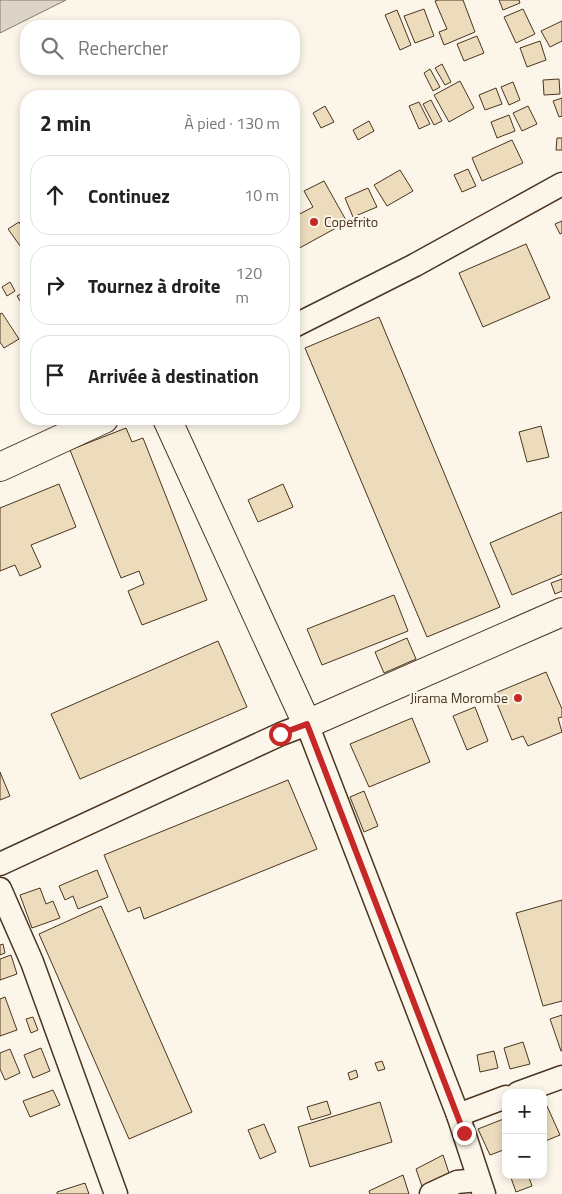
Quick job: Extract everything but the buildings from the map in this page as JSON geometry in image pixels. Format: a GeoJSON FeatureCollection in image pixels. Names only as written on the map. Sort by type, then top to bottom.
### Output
{"type":"FeatureCollection","features":[{"type":"Feature","properties":{"kind":"street"},"geometry":{"type":"LineString","coordinates":[[300,323],[415,265],[562,184]]}},
{"type":"Feature","properties":{"kind":"street"},"geometry":{"type":"LineString","coordinates":[[0,467],[91,425]]}},
{"type":"Feature","properties":{"kind":"street"},"geometry":{"type":"LineString","coordinates":[[169,425],[307,724],[458,1115],[482,1187],[457,1182],[431,1194]]}},
{"type":"Feature","properties":{"kind":"street"},"geometry":{"type":"LineString","coordinates":[[0,864],[280,734],[307,724],[562,612]]}},
{"type":"Feature","properties":{"kind":"street"},"geometry":{"type":"LineString","coordinates":[[0,889],[32,962],[116,1194]]}},
{"type":"Feature","properties":{"kind":"street"},"geometry":{"type":"LineString","coordinates":[[529,1089],[562,1077]]}},
{"type":"Feature","properties":{"kind":"street"},"geometry":{"type":"LineString","coordinates":[[458,1115],[502,1098]]}},
{"type":"Feature","properties":{"kind":"shaded area"},"geometry":{"type":"Polygon","coordinates":[[[0,0],[66,0],[26,20],[20,20],[20,23],[0,33],[0,0]]]}},
{"type":"Feature","properties":{"kind":"place","name":"Copefrito"},"geometry":{"type":"Point","coordinates":[314,222]}},
{"type":"Feature","properties":{"kind":"place","name":"Jirama Morombe"},"geometry":{"type":"Point","coordinates":[518,698]}},
{"type":"Feature","properties":{"kind":"route"},"geometry":{"type":"LineString","coordinates":[[280,734],[307,724],[464,1133]]}}]}
